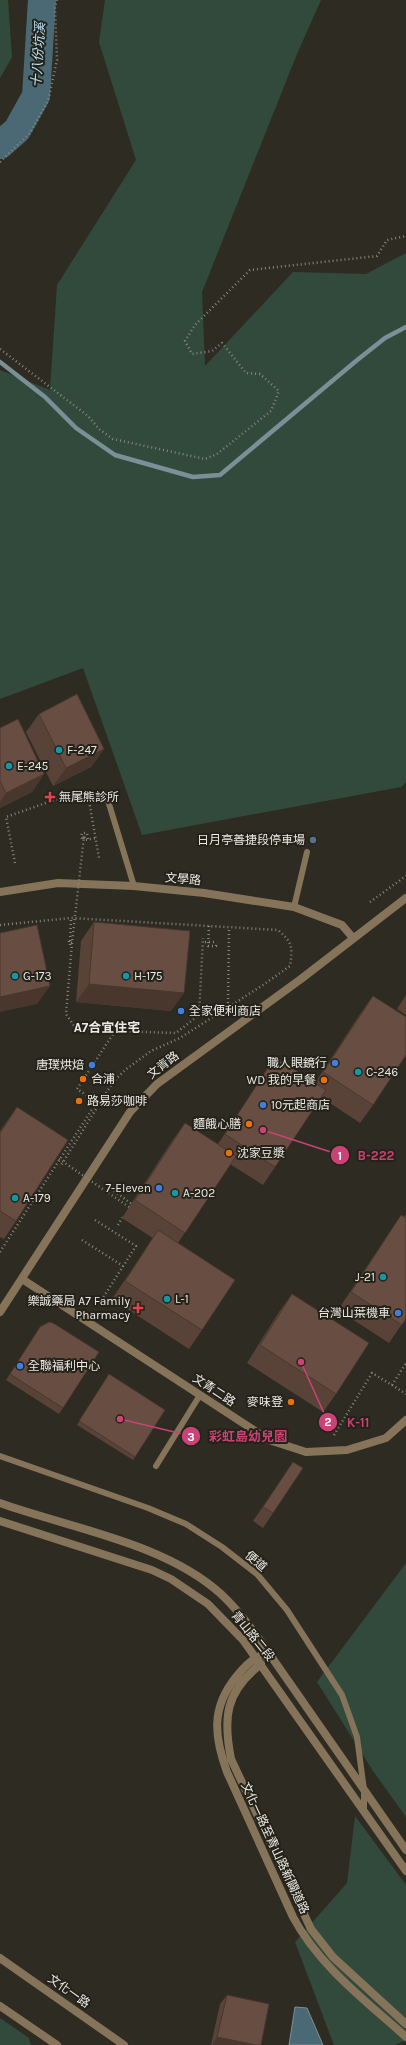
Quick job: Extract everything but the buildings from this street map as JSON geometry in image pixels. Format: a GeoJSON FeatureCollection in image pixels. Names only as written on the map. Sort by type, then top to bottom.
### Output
{"type":"FeatureCollection","features":[{"type":"Feature","properties":{"kind":"street","name":"文學路"},"geometry":{"type":"LineString","coordinates":[[0,892],[58,883],[134,886],[204,892],[294,907],[342,925],[353,938]]}},
{"type":"Feature","properties":{"kind":"street","name":"文青路"},"geometry":{"type":"LineString","coordinates":[[0,1312],[130,1112],[157,1084],[295,984],[406,898]]}},
{"type":"Feature","properties":{"kind":"street","name":"文青二路"},"geometry":{"type":"LineString","coordinates":[[22,1279],[269,1440],[306,1452],[347,1450],[386,1438],[406,1420]]}},
{"type":"Feature","properties":{"kind":"street","name":"青山路二段"},"geometry":{"type":"LineString","coordinates":[[0,1503],[151,1553],[199,1577],[220,1593],[238,1611],[406,1850]]}},
{"type":"Feature","properties":{"kind":"street","name":"青山路二段"},"geometry":{"type":"LineString","coordinates":[[0,1521],[145,1567],[171,1579],[213,1608],[227,1621],[259,1661],[406,1871]]}},
{"type":"Feature","properties":{"kind":"street"},"geometry":{"type":"LineString","coordinates":[[259,1661],[268,1656],[273,1660]]}},
{"type":"Feature","properties":{"kind":"street","name":"文化一路至青山路新闢道路"},"geometry":{"type":"LineString","coordinates":[[259,1661],[236,1692],[226,1713],[226,1735],[231,1759],[311,1929],[333,1957],[406,2024]]}},
{"type":"Feature","properties":{"kind":"street","name":"文化一路至青山路新闢道路"},"geometry":{"type":"LineString","coordinates":[[259,1661],[244,1667],[228,1687],[217,1711],[217,1734],[221,1755],[227,1772],[293,1917],[306,1939],[337,1974],[406,2037]]}},
{"type":"Feature","properties":{"kind":"street","name":"文化一路"},"geometry":{"type":"LineString","coordinates":[[0,1958],[124,2045]]}},
{"type":"Feature","properties":{"kind":"street"},"geometry":{"type":"LineString","coordinates":[[0,2006],[57,2045]]}},
{"type":"Feature","properties":{"kind":"lane"},"geometry":{"type":"LineString","coordinates":[[106,794],[134,886]]}},
{"type":"Feature","properties":{"kind":"lane"},"geometry":{"type":"LineString","coordinates":[[294,907],[307,852]]}},
{"type":"Feature","properties":{"kind":"lane"},"geometry":{"type":"LineString","coordinates":[[156,1466],[200,1395]]}},
{"type":"Feature","properties":{"kind":"lane","name":"便道"},"geometry":{"type":"LineString","coordinates":[[0,1456],[148,1508],[186,1524],[222,1547],[256,1574],[287,1610],[342,1695],[357,1737],[364,1790],[364,1810]]}},
{"type":"Feature","properties":{"kind":"path"},"geometry":{"type":"LineString","coordinates":[[0,162],[30,133],[48,101],[57,60],[54,8],[57,0]]}},
{"type":"Feature","properties":{"kind":"path"},"geometry":{"type":"LineString","coordinates":[[0,349],[88,416],[99,429],[113,439],[206,459],[217,454],[271,411],[279,391],[260,374],[246,373],[222,343],[212,350],[192,354],[185,341],[195,325],[250,270],[377,256],[387,240],[406,236]]}},
{"type":"Feature","properties":{"kind":"path"},"geometry":{"type":"LineString","coordinates":[[15,863],[6,817],[77,792],[88,796],[99,858]]}},
{"type":"Feature","properties":{"kind":"path"},"geometry":{"type":"LineString","coordinates":[[70,942],[86,840],[96,838]]}},
{"type":"Feature","properties":{"kind":"path"},"geometry":{"type":"LineString","coordinates":[[370,902],[406,876]]}},
{"type":"Feature","properties":{"kind":"path"},"geometry":{"type":"LineString","coordinates":[[71,918],[66,1014],[75,1027],[114,1031],[176,1033],[199,1015],[204,942],[203,938]]}},
{"type":"Feature","properties":{"kind":"path"},"geometry":{"type":"LineString","coordinates":[[0,926],[71,918],[278,930],[290,941],[292,954],[290,966],[180,1038],[151,1051],[113,1082],[60,1167]]}},
{"type":"Feature","properties":{"kind":"path"},"geometry":{"type":"LineString","coordinates":[[204,942],[216,942],[216,946],[208,946],[209,926]]}},
{"type":"Feature","properties":{"kind":"path"},"geometry":{"type":"LineString","coordinates":[[228,1007],[229,928]]}},
{"type":"Feature","properties":{"kind":"path"},"geometry":{"type":"LineString","coordinates":[[97,1102],[77,1089],[114,1031]]}},
{"type":"Feature","properties":{"kind":"path"},"geometry":{"type":"LineString","coordinates":[[0,1252],[100,1097],[93,1093]]}},
{"type":"Feature","properties":{"kind":"path"},"geometry":{"type":"LineString","coordinates":[[60,1159],[133,1209]]}},
{"type":"Feature","properties":{"kind":"path"},"geometry":{"type":"LineString","coordinates":[[114,1192],[138,1208]]}},
{"type":"Feature","properties":{"kind":"path"},"geometry":{"type":"LineString","coordinates":[[118,1225],[129,1207]]}},
{"type":"Feature","properties":{"kind":"path"},"geometry":{"type":"LineString","coordinates":[[95,1220],[136,1246],[99,1304]]}},
{"type":"Feature","properties":{"kind":"path"},"geometry":{"type":"LineString","coordinates":[[82,1240],[123,1266]]}},
{"type":"Feature","properties":{"kind":"path"},"geometry":{"type":"LineString","coordinates":[[392,1385],[406,1363]]}},
{"type":"Feature","properties":{"kind":"path"},"geometry":{"type":"LineString","coordinates":[[334,1435],[372,1373],[406,1394]]}},
{"type":"Feature","properties":{"kind":"green space"},"geometry":{"type":"Polygon","coordinates":[[[0,0],[8,0],[12,57],[0,78],[0,0]]]}},
{"type":"Feature","properties":{"kind":"green space"},"geometry":{"type":"Polygon","coordinates":[[[105,0],[321,0],[297,54],[202,292],[205,366],[293,272],[366,274],[406,253],[406,782],[401,787],[142,835],[83,668],[0,699],[0,370],[50,390],[57,285],[136,160],[99,42],[105,0]]]}},
{"type":"Feature","properties":{"kind":"green space"},"geometry":{"type":"Polygon","coordinates":[[[406,1563],[406,1817],[373,1771],[317,1682],[406,1563]]]}},
{"type":"Feature","properties":{"kind":"green space"},"geometry":{"type":"Polygon","coordinates":[[[355,1816],[406,1885],[406,2040],[395,2045],[334,2045],[295,1942],[347,1883],[355,1816]]]}},
{"type":"Feature","properties":{"kind":"green space"},"geometry":{"type":"Polygon","coordinates":[[[0,2018],[29,2038],[31,2045],[0,2045],[0,2018]]]}},
{"type":"Feature","properties":{"kind":"water"},"geometry":{"type":"Polygon","coordinates":[[[295,2007],[307,2008],[323,2045],[289,2045],[295,2007]]]}},
{"type":"Feature","properties":{"kind":"waterway","name":"十八份坑溪"},"geometry":{"type":"LineString","coordinates":[[0,145],[17,130],[36,96],[42,0]]}},
{"type":"Feature","properties":{"kind":"waterway"},"geometry":{"type":"LineString","coordinates":[[0,362],[45,397],[76,428],[115,455],[193,477],[220,475],[356,361],[385,338],[406,327]]}},
{"type":"Feature","properties":{"kind":"place","name":"F-247"},"geometry":{"type":"Point","coordinates":[59,750]}},
{"type":"Feature","properties":{"kind":"place","name":"E-245"},"geometry":{"type":"Point","coordinates":[9,766]}},
{"type":"Feature","properties":{"kind":"place","name":"無尾熊診所"},"geometry":{"type":"Point","coordinates":[50,797]}},
{"type":"Feature","properties":{"kind":"place","name":"日月亭善捷段停車場"},"geometry":{"type":"Point","coordinates":[313,840]}},
{"type":"Feature","properties":{"kind":"place","name":"G-173"},"geometry":{"type":"Point","coordinates":[15,976]}},
{"type":"Feature","properties":{"kind":"place","name":"H-175"},"geometry":{"type":"Point","coordinates":[126,976]}},
{"type":"Feature","properties":{"kind":"place","name":"全家便利商店"},"geometry":{"type":"Point","coordinates":[181,1011]}},
{"type":"Feature","properties":{"kind":"place","name":"職人眼鏡行"},"geometry":{"type":"Point","coordinates":[335,1063]}},
{"type":"Feature","properties":{"kind":"place","name":"唐璞烘焙"},"geometry":{"type":"Point","coordinates":[92,1065]}},
{"type":"Feature","properties":{"kind":"place","name":"C-246"},"geometry":{"type":"Point","coordinates":[358,1072]}},
{"type":"Feature","properties":{"kind":"place","name":"合浦"},"geometry":{"type":"Point","coordinates":[83,1079]}},
{"type":"Feature","properties":{"kind":"place","name":"WD 我的早餐"},"geometry":{"type":"Point","coordinates":[324,1080]}},
{"type":"Feature","properties":{"kind":"place","name":"路易莎咖啡"},"geometry":{"type":"Point","coordinates":[79,1101]}},
{"type":"Feature","properties":{"kind":"place","name":"10元起商店"},"geometry":{"type":"Point","coordinates":[263,1105]}},
{"type":"Feature","properties":{"kind":"place","name":"麵餓心膳"},"geometry":{"type":"Point","coordinates":[249,1124]}},
{"type":"Feature","properties":{"kind":"place","name":"B-222"},"geometry":{"type":"Point","coordinates":[263,1130]}},
{"type":"Feature","properties":{"kind":"place","name":"沈家豆漿"},"geometry":{"type":"Point","coordinates":[229,1153]}},
{"type":"Feature","properties":{"kind":"place","name":"7-Eleven"},"geometry":{"type":"Point","coordinates":[159,1188]}},
{"type":"Feature","properties":{"kind":"place","name":"A-202"},"geometry":{"type":"Point","coordinates":[175,1193]}},
{"type":"Feature","properties":{"kind":"place","name":"A-179"},"geometry":{"type":"Point","coordinates":[15,1198]}},
{"type":"Feature","properties":{"kind":"place","name":"J-21"},"geometry":{"type":"Point","coordinates":[383,1277]}},
{"type":"Feature","properties":{"kind":"place","name":"L-1"},"geometry":{"type":"Point","coordinates":[167,1299]}},
{"type":"Feature","properties":{"kind":"place","name":"樂誠藥局 A7 Family Pharmacy"},"geometry":{"type":"Point","coordinates":[138,1308]}},
{"type":"Feature","properties":{"kind":"place","name":"台灣山葉機車"},"geometry":{"type":"Point","coordinates":[398,1313]}},
{"type":"Feature","properties":{"kind":"place","name":"K-11"},"geometry":{"type":"Point","coordinates":[301,1362]}},
{"type":"Feature","properties":{"kind":"place","name":"全聯福利中心"},"geometry":{"type":"Point","coordinates":[20,1366]}},
{"type":"Feature","properties":{"kind":"place","name":"麥味登"},"geometry":{"type":"Point","coordinates":[291,1402]}},
{"type":"Feature","properties":{"kind":"place","name":"彩虹島幼兒園"},"geometry":{"type":"Point","coordinates":[120,1419]}},
{"type":"Feature","properties":{"kind":"district","name":"A7合宜住宅"},"geometry":{"type":"Point","coordinates":[107,1027]}}]}
